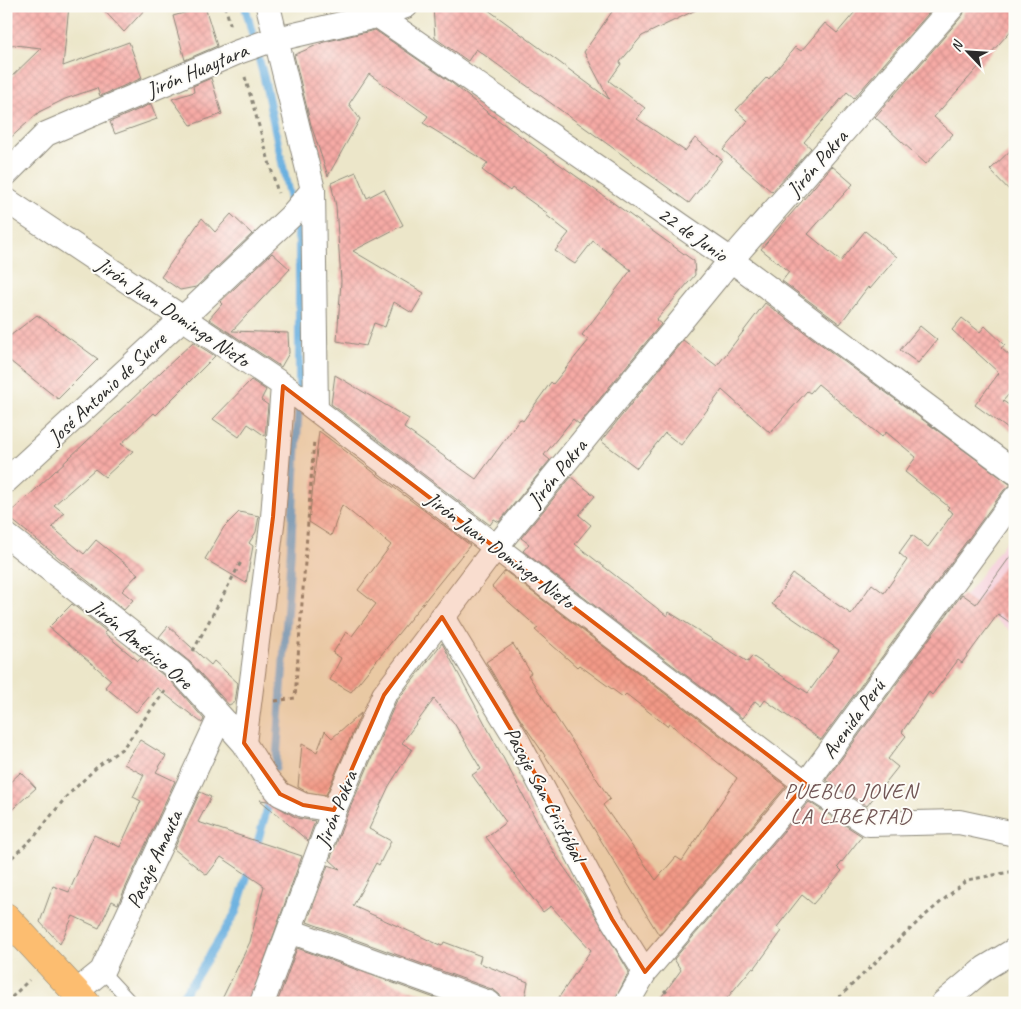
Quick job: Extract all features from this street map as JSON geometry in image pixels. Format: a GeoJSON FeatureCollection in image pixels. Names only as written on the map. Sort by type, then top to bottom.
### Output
{"type":"FeatureCollection","features":[{"type":"Feature","properties":{"kind":"highway"},"geometry":{"type":"LineString","coordinates":[[6,917],[47,963],[81,997]]}},
{"type":"Feature","properties":{"kind":"street"},"geometry":{"type":"LineString","coordinates":[[268,6],[272,40],[311,193],[315,409]]}},
{"type":"Feature","properties":{"kind":"street","name":"Jirón Huaytara"},"geometry":{"type":"LineString","coordinates":[[6,174],[46,134],[239,52],[272,40],[372,11],[406,6]]}},
{"type":"Feature","properties":{"kind":"street","name":"Jirón Pokra"},"geometry":{"type":"LineString","coordinates":[[262,1003],[334,810],[384,695],[496,547],[731,260],[953,6]]}},
{"type":"Feature","properties":{"kind":"street","name":"22 de Junio"},"geometry":{"type":"LineString","coordinates":[[372,11],[731,260],[1015,472]]}},
{"type":"Feature","properties":{"kind":"street","name":"José Antonio de Sucre"},"geometry":{"type":"LineString","coordinates":[[6,481],[184,317],[311,193]]}},
{"type":"Feature","properties":{"kind":"street","name":"Jirón Juan Domingo Nieto"},"geometry":{"type":"LineString","coordinates":[[6,200],[184,317],[284,386],[806,784],[869,824],[959,822],[1015,834]]}},
{"type":"Feature","properties":{"kind":"street"},"geometry":{"type":"LineString","coordinates":[[244,743],[273,517],[284,386]]}},
{"type":"Feature","properties":{"kind":"street","name":"Avenida Perú"},"geometry":{"type":"LineString","coordinates":[[627,1003],[645,972],[806,784],[1015,498]]}},
{"type":"Feature","properties":{"kind":"street","name":"Jirón Américo Ore"},"geometry":{"type":"LineString","coordinates":[[6,535],[180,671],[244,743],[267,779],[280,794],[303,805],[334,810]]}},
{"type":"Feature","properties":{"kind":"street","name":"Pasaje San Cristóbal"},"geometry":{"type":"LineString","coordinates":[[442,617],[516,738],[612,919],[645,972]]}},
{"type":"Feature","properties":{"kind":"street","name":"Pasaje Amauta"},"geometry":{"type":"LineString","coordinates":[[81,997],[102,971],[220,717]]}},
{"type":"Feature","properties":{"kind":"street"},"geometry":{"type":"LineString","coordinates":[[290,931],[489,1003]]}},
{"type":"Feature","properties":{"kind":"street"},"geometry":{"type":"LineString","coordinates":[[943,1003],[985,968],[1015,950]]}},
{"type":"Feature","properties":{"kind":"lane"},"geometry":{"type":"LineString","coordinates":[[102,971],[129,1000]]}},
{"type":"Feature","properties":{"kind":"path"},"geometry":{"type":"LineString","coordinates":[[225,6],[287,218]]}},
{"type":"Feature","properties":{"kind":"path"},"geometry":{"type":"LineString","coordinates":[[295,698],[315,409]]}},
{"type":"Feature","properties":{"kind":"path"},"geometry":{"type":"LineString","coordinates":[[6,863],[35,836],[66,797],[98,766],[123,748],[197,646],[244,558]]}},
{"type":"Feature","properties":{"kind":"path"},"geometry":{"type":"LineString","coordinates":[[833,1003],[922,918],[966,880],[1015,871]]}},
{"type":"Feature","properties":{"kind":"path"},"geometry":{"type":"LineString","coordinates":[[6,1003],[47,963]]}},
{"type":"Feature","properties":{"kind":"highlighted area"},"geometry":{"type":"Polygon","coordinates":[[[283,386],[806,784],[645,972],[612,919],[516,738],[442,617],[384,695],[334,810],[303,805],[280,794],[244,743],[273,517],[283,386]]]}},
{"type":"Feature","properties":{"kind":"shaded area"},"geometry":{"type":"Polygon","coordinates":[[[1015,529],[1015,634],[965,596],[1015,529]]]}},
{"type":"Feature","properties":{"kind":"building"},"geometry":{"type":"Polygon","coordinates":[[[6,6],[69,6],[63,66],[129,42],[142,78],[100,96],[97,88],[65,99],[39,112],[6,142],[6,82],[41,48],[6,44],[6,6]]]}},
{"type":"Feature","properties":{"kind":"building"},"geometry":{"type":"Polygon","coordinates":[[[100,6],[148,6],[124,32],[100,6]]]}},
{"type":"Feature","properties":{"kind":"building"},"geometry":{"type":"Polygon","coordinates":[[[433,6],[483,6],[609,99],[584,52],[616,6],[704,6],[642,36],[620,62],[621,64],[609,81],[645,108],[637,119],[685,151],[695,138],[722,160],[689,203],[476,49],[468,61],[435,38],[433,6]]]}},
{"type":"Feature","properties":{"kind":"building"},"geometry":{"type":"Polygon","coordinates":[[[860,6],[935,6],[854,98],[847,92],[804,142],[811,148],[772,192],[723,150],[748,121],[736,110],[767,77],[769,79],[795,47],[801,51],[825,23],[837,33],[860,6]]]}},
{"type":"Feature","properties":{"kind":"building"},"geometry":{"type":"Polygon","coordinates":[[[966,6],[1015,6],[1015,26],[934,117],[953,134],[926,164],[875,117],[963,15],[966,6]]]}},
{"type":"Feature","properties":{"kind":"building"},"geometry":{"type":"Polygon","coordinates":[[[205,7],[217,46],[185,60],[173,16],[205,7]]]}},
{"type":"Feature","properties":{"kind":"building"},"geometry":{"type":"Polygon","coordinates":[[[375,30],[452,83],[487,112],[694,261],[695,275],[656,320],[661,324],[579,424],[573,419],[544,455],[550,460],[499,522],[494,519],[490,525],[331,404],[335,375],[409,419],[404,428],[476,479],[520,419],[523,421],[551,382],[553,384],[589,340],[582,335],[631,270],[593,241],[575,264],[555,251],[569,233],[546,215],[547,213],[512,188],[510,191],[482,170],[488,163],[423,123],[428,116],[369,74],[349,104],[360,119],[328,176],[311,125],[294,55],[324,42],[375,30]]]}},
{"type":"Feature","properties":{"kind":"building"},"geometry":{"type":"Polygon","coordinates":[[[211,78],[222,114],[191,125],[172,99],[194,92],[193,86],[211,78]]]}},
{"type":"Feature","properties":{"kind":"building"},"geometry":{"type":"Polygon","coordinates":[[[151,104],[157,119],[115,134],[110,122],[151,104]]]}},
{"type":"Feature","properties":{"kind":"building"},"geometry":{"type":"Polygon","coordinates":[[[1015,146],[1015,196],[990,170],[1015,146]]]}},
{"type":"Feature","properties":{"kind":"building"},"geometry":{"type":"Polygon","coordinates":[[[832,166],[853,184],[808,234],[841,261],[865,231],[897,257],[870,289],[868,287],[840,324],[782,281],[789,272],[761,249],[832,166]]]}},
{"type":"Feature","properties":{"kind":"building"},"geometry":{"type":"Polygon","coordinates":[[[356,172],[367,198],[384,189],[403,225],[353,251],[424,293],[412,313],[394,302],[385,327],[374,323],[366,346],[337,341],[341,281],[336,206],[331,183],[356,172]]]}},
{"type":"Feature","properties":{"kind":"building"},"geometry":{"type":"Polygon","coordinates":[[[231,214],[252,234],[196,287],[180,290],[161,277],[202,218],[215,232],[231,214]]]}},
{"type":"Feature","properties":{"kind":"building"},"geometry":{"type":"Polygon","coordinates":[[[272,253],[290,269],[232,331],[288,333],[289,353],[281,367],[209,319],[222,304],[220,302],[272,253]]]}},
{"type":"Feature","properties":{"kind":"building"},"geometry":{"type":"Polygon","coordinates":[[[765,303],[1011,485],[1004,490],[821,740],[765,700],[761,706],[755,701],[742,718],[523,551],[529,544],[521,538],[571,477],[595,496],[579,515],[591,525],[575,544],[667,616],[669,612],[748,662],[752,656],[808,693],[839,650],[772,604],[793,574],[851,614],[872,584],[884,593],[907,560],[899,553],[912,535],[928,547],[953,513],[947,509],[949,507],[905,472],[916,457],[886,432],[882,437],[818,384],[810,393],[807,391],[770,433],[722,390],[681,445],[665,433],[637,468],[601,441],[683,340],[717,366],[765,303]]]}},
{"type":"Feature","properties":{"kind":"building"},"geometry":{"type":"Polygon","coordinates":[[[37,315],[98,359],[58,399],[10,361],[6,355],[6,339],[37,315]]]}},
{"type":"Feature","properties":{"kind":"building"},"geometry":{"type":"Polygon","coordinates":[[[962,318],[980,332],[985,326],[1005,345],[1001,348],[1011,357],[1015,352],[1015,387],[1003,401],[1015,409],[1015,434],[975,405],[999,373],[952,330],[962,318]]]}},
{"type":"Feature","properties":{"kind":"building"},"geometry":{"type":"Polygon","coordinates":[[[920,326],[937,340],[918,363],[900,350],[920,326]]]}},
{"type":"Feature","properties":{"kind":"building"},"geometry":{"type":"Polygon","coordinates":[[[193,342],[215,356],[156,415],[154,413],[121,444],[133,451],[105,477],[95,469],[54,505],[64,513],[52,527],[84,554],[96,540],[138,574],[122,591],[133,600],[124,610],[7,516],[193,342]]]}},
{"type":"Feature","properties":{"kind":"building"},"geometry":{"type":"Polygon","coordinates":[[[251,380],[266,390],[261,400],[268,405],[265,436],[248,424],[239,437],[213,419],[251,380]]]}},
{"type":"Feature","properties":{"kind":"building"},"geometry":{"type":"Polygon","coordinates":[[[319,431],[470,545],[351,692],[330,680],[341,658],[333,653],[346,632],[352,636],[376,604],[358,590],[391,545],[342,505],[331,536],[309,522],[319,431]]]}},
{"type":"Feature","properties":{"kind":"building"},"geometry":{"type":"Polygon","coordinates":[[[239,512],[259,516],[256,532],[249,543],[253,546],[246,583],[205,559],[224,527],[239,512]]]}},
{"type":"Feature","properties":{"kind":"building"},"geometry":{"type":"Polygon","coordinates":[[[1015,550],[1015,626],[998,614],[962,663],[958,660],[932,695],[929,692],[902,732],[906,736],[888,759],[898,767],[867,806],[826,780],[962,594],[976,604],[1015,550]]]}},
{"type":"Feature","properties":{"kind":"building"},"geometry":{"type":"Polygon","coordinates":[[[505,571],[786,786],[659,935],[586,816],[520,719],[486,662],[513,644],[531,673],[528,675],[610,799],[603,805],[656,880],[676,857],[682,861],[737,778],[669,723],[667,726],[626,694],[623,697],[579,665],[577,667],[535,630],[538,628],[492,587],[505,571]]]}},
{"type":"Feature","properties":{"kind":"building"},"geometry":{"type":"Polygon","coordinates":[[[72,604],[106,631],[104,633],[138,661],[141,658],[171,681],[204,719],[202,723],[157,688],[136,712],[105,687],[111,680],[49,627],[72,604]]]}},
{"type":"Feature","properties":{"kind":"building"},"geometry":{"type":"Polygon","coordinates":[[[168,626],[211,665],[214,661],[238,683],[235,702],[229,705],[190,662],[159,637],[168,626]]]}},
{"type":"Feature","properties":{"kind":"building"},"geometry":{"type":"Polygon","coordinates":[[[442,643],[554,853],[583,894],[629,972],[613,1003],[555,1003],[591,950],[551,906],[543,912],[486,837],[506,822],[472,775],[481,769],[454,723],[434,699],[402,743],[412,749],[389,786],[369,829],[391,841],[379,865],[376,863],[353,906],[442,946],[444,942],[481,956],[479,963],[528,982],[524,1003],[502,1003],[500,995],[494,990],[307,922],[328,865],[340,869],[330,860],[347,815],[396,702],[442,643]]]}},
{"type":"Feature","properties":{"kind":"building"},"geometry":{"type":"Polygon","coordinates":[[[361,713],[326,795],[307,792],[298,787],[302,744],[317,752],[325,731],[332,738],[361,713]]]}},
{"type":"Feature","properties":{"kind":"building"},"geometry":{"type":"Polygon","coordinates":[[[140,740],[166,756],[156,772],[175,781],[118,904],[112,901],[99,928],[73,916],[60,944],[40,922],[53,886],[69,892],[94,835],[120,847],[141,801],[133,797],[144,775],[124,764],[140,740]]]}},
{"type":"Feature","properties":{"kind":"building"},"geometry":{"type":"Polygon","coordinates":[[[21,772],[36,788],[6,815],[6,786],[21,772]]]}},
{"type":"Feature","properties":{"kind":"building"},"geometry":{"type":"Polygon","coordinates":[[[200,792],[211,797],[198,822],[302,856],[249,1003],[220,1003],[250,942],[264,886],[221,857],[207,875],[174,849],[200,792]]]}},
{"type":"Feature","properties":{"kind":"building"},"geometry":{"type":"Polygon","coordinates":[[[260,800],[268,801],[297,818],[315,821],[308,841],[260,800]]]}},
{"type":"Feature","properties":{"kind":"building"},"geometry":{"type":"Polygon","coordinates":[[[809,802],[862,836],[838,867],[842,871],[813,904],[802,895],[777,927],[782,931],[754,969],[752,968],[723,1003],[657,1003],[681,970],[674,959],[809,802]]]}},
{"type":"Feature","properties":{"kind":"building"},"geometry":{"type":"Polygon","coordinates":[[[297,948],[448,1003],[277,1003],[297,948]]]}},
{"type":"Feature","properties":{"kind":"waterway"},"geometry":{"type":"LineString","coordinates":[[245,6],[264,78],[299,242],[299,391]]}},
{"type":"Feature","properties":{"kind":"waterway"},"geometry":{"type":"LineString","coordinates":[[276,767],[299,402]]}},
{"type":"Feature","properties":{"kind":"waterway"},"geometry":{"type":"LineString","coordinates":[[255,851],[270,799]]}},
{"type":"Feature","properties":{"kind":"waterway"},"geometry":{"type":"LineString","coordinates":[[177,1003],[198,974],[236,912],[250,867]]}},
{"type":"Feature","properties":{"kind":"district","name":"PUEBLO JOVEN LA LIBERTAD"},"geometry":{"type":"Point","coordinates":[851,804]}}]}
